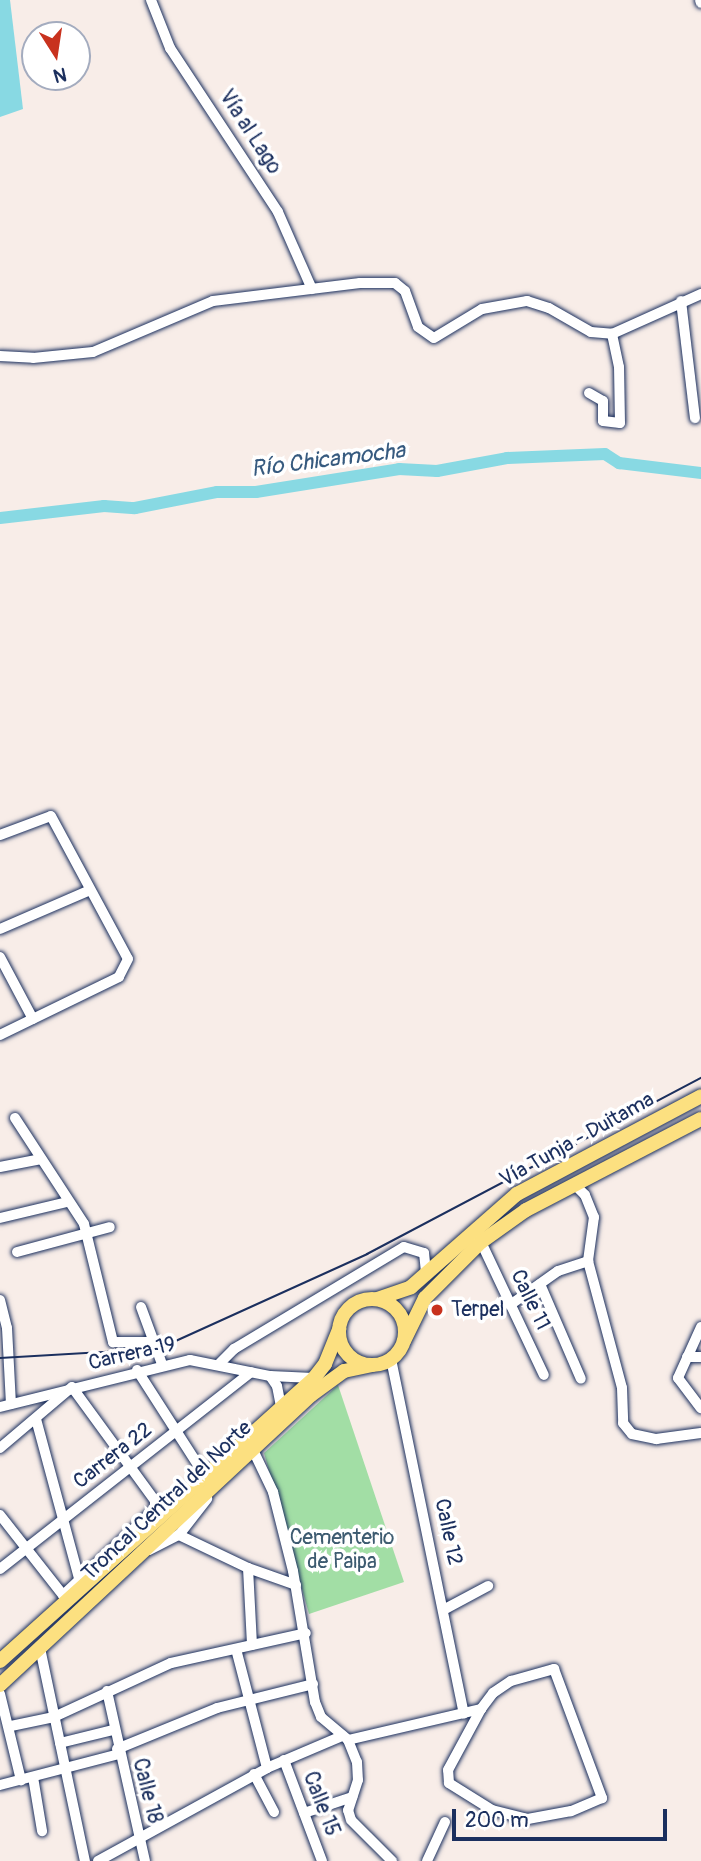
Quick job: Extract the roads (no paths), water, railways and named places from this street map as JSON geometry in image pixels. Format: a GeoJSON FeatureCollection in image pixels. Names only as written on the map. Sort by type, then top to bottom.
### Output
{"type":"FeatureCollection","features":[{"type":"Feature","properties":{"kind":"highway","name":"Vía Tunja - Duitama"},"geometry":{"type":"LineString","coordinates":[[377,1299],[402,1293],[525,1189],[701,1096]]}},
{"type":"Feature","properties":{"kind":"highway","name":"Vía Tunja - Duitama"},"geometry":{"type":"LineString","coordinates":[[404,1341],[425,1298],[481,1242],[526,1210],[701,1119]]}},
{"type":"Feature","properties":{"kind":"highway"},"geometry":{"type":"LineString","coordinates":[[377,1299],[400,1314],[404,1341],[391,1359],[372,1365],[348,1354],[339,1329],[348,1309],[377,1299]]}},
{"type":"Feature","properties":{"kind":"highway","name":"Troncal Central del Norte"},"geometry":{"type":"LineString","coordinates":[[0,1685],[145,1551],[281,1407],[314,1378],[325,1364],[339,1329]]}},
{"type":"Feature","properties":{"kind":"highway","name":"Troncal Central del Norte"},"geometry":{"type":"LineString","coordinates":[[0,1661],[64,1597],[210,1480],[253,1450],[332,1378],[372,1365]]}},
{"type":"Feature","properties":{"kind":"street","name":"Vía al Lago"},"geometry":{"type":"LineString","coordinates":[[151,0],[170,48],[278,212],[312,289]]}},
{"type":"Feature","properties":{"kind":"street"},"geometry":{"type":"LineString","coordinates":[[0,356],[93,352],[213,301],[312,289],[395,283],[405,291],[418,327],[434,338],[482,309],[527,301],[592,332],[612,334],[701,294]]}},
{"type":"Feature","properties":{"kind":"street"},"geometry":{"type":"LineString","coordinates":[[681,301],[695,418]]}},
{"type":"Feature","properties":{"kind":"street"},"geometry":{"type":"LineString","coordinates":[[589,393],[603,401],[603,421],[621,422],[612,334]]}},
{"type":"Feature","properties":{"kind":"street"},"geometry":{"type":"LineString","coordinates":[[0,835],[51,816],[128,959],[126,971],[0,1035]]}},
{"type":"Feature","properties":{"kind":"street"},"geometry":{"type":"LineString","coordinates":[[0,929],[90,890]]}},
{"type":"Feature","properties":{"kind":"street"},"geometry":{"type":"LineString","coordinates":[[0,957],[33,1019]]}},
{"type":"Feature","properties":{"kind":"street"},"geometry":{"type":"LineString","coordinates":[[15,1118],[88,1234],[113,1342],[153,1342]]}},
{"type":"Feature","properties":{"kind":"street"},"geometry":{"type":"LineString","coordinates":[[0,1167],[41,1159]]}},
{"type":"Feature","properties":{"kind":"street"},"geometry":{"type":"LineString","coordinates":[[575,1185],[585,1195],[594,1217],[588,1261],[622,1388],[627,1430],[656,1439],[701,1433]]}},
{"type":"Feature","properties":{"kind":"street"},"geometry":{"type":"LineString","coordinates":[[0,1217],[67,1202]]}},
{"type":"Feature","properties":{"kind":"street"},"geometry":{"type":"LineString","coordinates":[[17,1252],[110,1227]]}},
{"type":"Feature","properties":{"kind":"street","name":"Calle 11"},"geometry":{"type":"LineString","coordinates":[[481,1242],[544,1375]]}},
{"type":"Feature","properties":{"kind":"street"},"geometry":{"type":"LineString","coordinates":[[220,1363],[234,1349],[404,1247],[414,1246],[424,1253],[426,1272]]}},
{"type":"Feature","properties":{"kind":"street"},"geometry":{"type":"LineString","coordinates":[[510,1304],[578,1261],[588,1261]]}},
{"type":"Feature","properties":{"kind":"street"},"geometry":{"type":"LineString","coordinates":[[540,1284],[581,1379]]}},
{"type":"Feature","properties":{"kind":"street"},"geometry":{"type":"LineString","coordinates":[[0,1300],[7,1328],[11,1404]]}},
{"type":"Feature","properties":{"kind":"street"},"geometry":{"type":"LineString","coordinates":[[141,1307],[162,1364]]}},
{"type":"Feature","properties":{"kind":"street"},"geometry":{"type":"LineString","coordinates":[[701,1327],[678,1378],[701,1408]]}},
{"type":"Feature","properties":{"kind":"street"},"geometry":{"type":"LineString","coordinates":[[687,1357],[701,1357]]}},
{"type":"Feature","properties":{"kind":"street","name":"Calle 12"},"geometry":{"type":"LineString","coordinates":[[391,1359],[445,1609],[464,1714]]}},
{"type":"Feature","properties":{"kind":"street","name":"Carrera 19"},"geometry":{"type":"LineString","coordinates":[[0,1407],[137,1370],[190,1360],[220,1363],[270,1376],[314,1378]]}},
{"type":"Feature","properties":{"kind":"street"},"geometry":{"type":"LineString","coordinates":[[137,1370],[210,1480],[179,1535],[145,1551]]}},
{"type":"Feature","properties":{"kind":"street","name":"Carrera 22"},"geometry":{"type":"LineString","coordinates":[[0,1569],[251,1372]]}},
{"type":"Feature","properties":{"kind":"street"},"geometry":{"type":"LineString","coordinates":[[270,1376],[281,1407]]}},
{"type":"Feature","properties":{"kind":"street"},"geometry":{"type":"LineString","coordinates":[[0,1448],[72,1387],[157,1505],[79,1578],[64,1597],[0,1515]]}},
{"type":"Feature","properties":{"kind":"street"},"geometry":{"type":"LineString","coordinates":[[36,1419],[79,1578]]}},
{"type":"Feature","properties":{"kind":"street"},"geometry":{"type":"LineString","coordinates":[[253,1450],[272,1492],[296,1585],[321,1717],[345,1738],[357,1762],[348,1810],[351,1820],[391,1861]]}},
{"type":"Feature","properties":{"kind":"street"},"geometry":{"type":"LineString","coordinates":[[179,1535],[248,1568],[296,1585]]}},
{"type":"Feature","properties":{"kind":"street"},"geometry":{"type":"LineString","coordinates":[[248,1568],[252,1645]]}},
{"type":"Feature","properties":{"kind":"street"},"geometry":{"type":"LineString","coordinates":[[445,1609],[488,1586]]}},
{"type":"Feature","properties":{"kind":"street"},"geometry":{"type":"LineString","coordinates":[[11,1726],[54,1717],[171,1663],[306,1633]]}},
{"type":"Feature","properties":{"kind":"street"},"geometry":{"type":"LineString","coordinates":[[40,1648],[85,1861]]}},
{"type":"Feature","properties":{"kind":"street"},"geometry":{"type":"LineString","coordinates":[[236,1649],[267,1768]]}},
{"type":"Feature","properties":{"kind":"street"},"geometry":{"type":"LineString","coordinates":[[98,1861],[139,1835],[284,1760],[345,1738],[481,1710],[493,1693],[511,1681],[554,1669],[602,1798],[547,1817],[515,1817],[492,1810],[449,1783],[447,1770],[481,1710]]}},
{"type":"Feature","properties":{"kind":"street"},"geometry":{"type":"LineString","coordinates":[[0,1785],[65,1769],[118,1751],[217,1708],[313,1684]]}},
{"type":"Feature","properties":{"kind":"street","name":"Calle 18"},"geometry":{"type":"LineString","coordinates":[[107,1691],[113,1730],[145,1861]]}},
{"type":"Feature","properties":{"kind":"street"},"geometry":{"type":"LineString","coordinates":[[0,1694],[11,1726],[21,1780]]}},
{"type":"Feature","properties":{"kind":"street"},"geometry":{"type":"LineString","coordinates":[[60,1743],[113,1730]]}},
{"type":"Feature","properties":{"kind":"street","name":"Calle 15"},"geometry":{"type":"LineString","coordinates":[[284,1760],[322,1861]]}},
{"type":"Feature","properties":{"kind":"street"},"geometry":{"type":"LineString","coordinates":[[254,1774],[274,1812]]}},
{"type":"Feature","properties":{"kind":"street"},"geometry":{"type":"LineString","coordinates":[[33,1777],[42,1831]]}},
{"type":"Feature","properties":{"kind":"street"},"geometry":{"type":"LineString","coordinates":[[304,1813],[352,1797]]}},
{"type":"Feature","properties":{"kind":"street"},"geometry":{"type":"LineString","coordinates":[[427,1861],[445,1822]]}},
{"type":"Feature","properties":{"kind":"water"},"geometry":{"type":"Polygon","coordinates":[[[0,0],[10,0],[23,109],[0,117],[0,0]]]}},
{"type":"Feature","properties":{"kind":"waterway","name":"Río Chicamocha"},"geometry":{"type":"LineString","coordinates":[[0,518],[104,506],[135,508],[217,492],[256,492],[399,469],[437,471],[507,458],[605,454],[619,463],[701,473]]}},
{"type":"Feature","properties":{"kind":"railway"},"geometry":{"type":"LineString","coordinates":[[0,1358],[158,1349],[367,1254],[701,1078]]}},
{"type":"Feature","properties":{"kind":"place","name":"Terpel"},"geometry":{"type":"Point","coordinates":[437,1310]}},
{"type":"Feature","properties":{"kind":"park label","name":"Cementerio de Paipa"},"geometry":{"type":"Point","coordinates":[342,1550]}}]}
